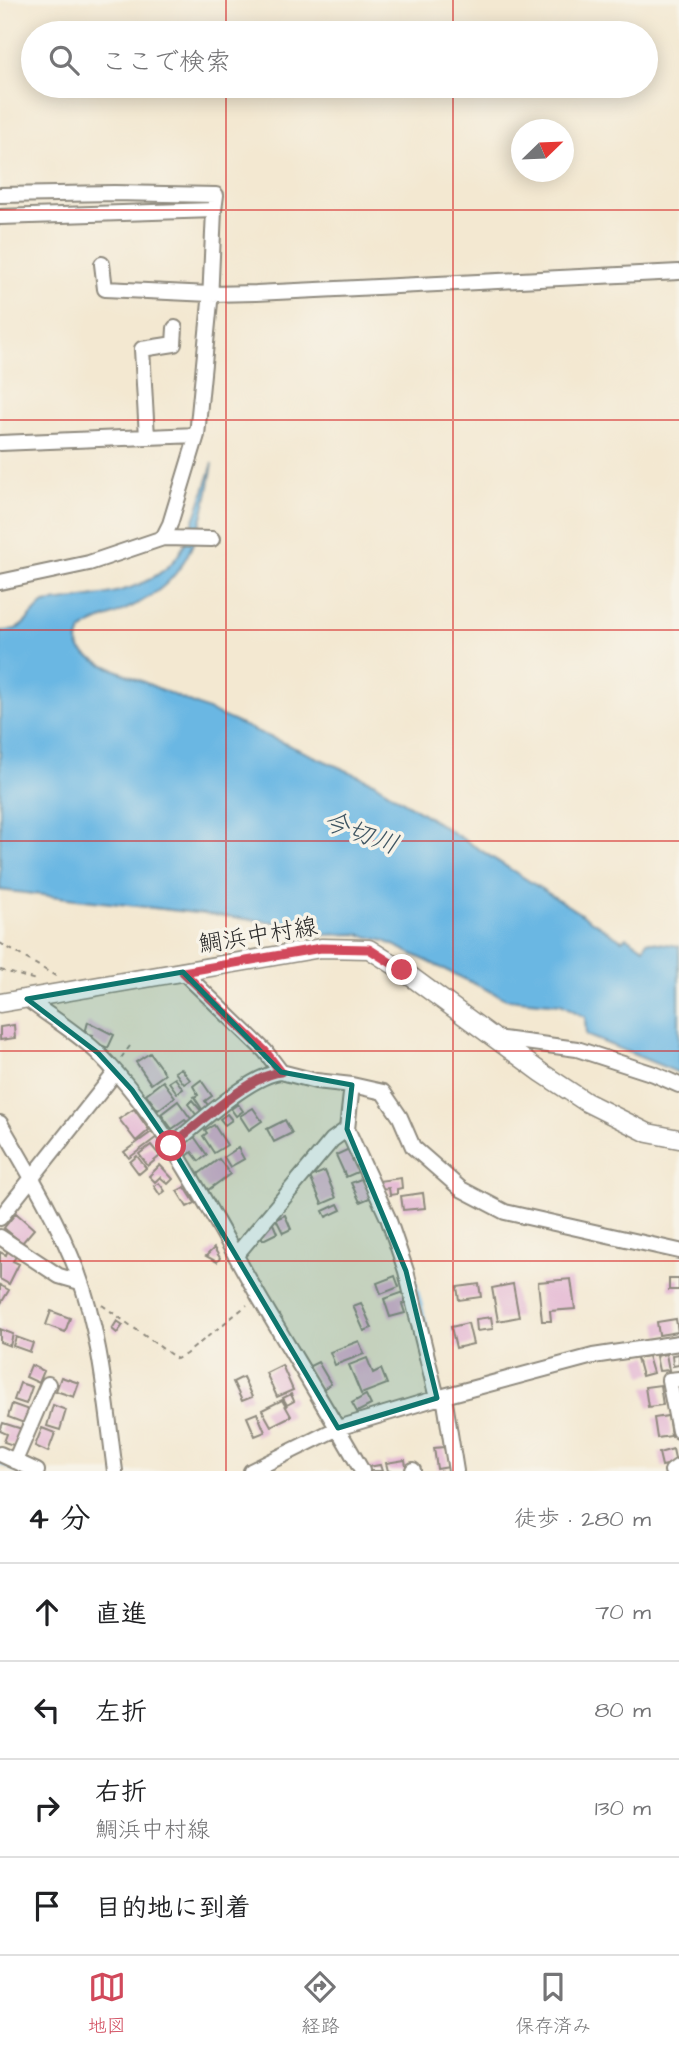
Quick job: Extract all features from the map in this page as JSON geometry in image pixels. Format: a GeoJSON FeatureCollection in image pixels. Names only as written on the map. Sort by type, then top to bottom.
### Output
{"type":"FeatureCollection","features":[{"type":"Feature","properties":{"kind":"main road","name":"鯛浜中村線"},"geometry":{"type":"LineString","coordinates":[[0,1003],[321,948],[369,949],[586,1102],[648,1133],[679,1139]]}},
{"type":"Feature","properties":{"kind":"street"},"geometry":{"type":"LineString","coordinates":[[0,195],[216,195],[197,435],[170,524],[163,538]]}},
{"type":"Feature","properties":{"kind":"street"},"geometry":{"type":"LineString","coordinates":[[0,217],[214,210]]}},
{"type":"Feature","properties":{"kind":"street"},"geometry":{"type":"LineString","coordinates":[[103,264],[105,289],[210,294],[679,272]]}},
{"type":"Feature","properties":{"kind":"street"},"geometry":{"type":"LineString","coordinates":[[147,437],[142,349],[174,344],[176,328]]}},
{"type":"Feature","properties":{"kind":"street"},"geometry":{"type":"LineString","coordinates":[[0,443],[197,435]]}},
{"type":"Feature","properties":{"kind":"street"},"geometry":{"type":"LineString","coordinates":[[0,582],[89,563],[163,538],[212,539]]}},
{"type":"Feature","properties":{"kind":"street"},"geometry":{"type":"LineString","coordinates":[[183,972],[265,1051],[281,1072]]}},
{"type":"Feature","properties":{"kind":"street"},"geometry":{"type":"LineString","coordinates":[[27,999],[98,1053],[132,1090],[171,1146],[362,1471]]}},
{"type":"Feature","properties":{"kind":"street"},"geometry":{"type":"LineString","coordinates":[[495,1038],[577,1049],[679,1085]]}},
{"type":"Feature","properties":{"kind":"street"},"geometry":{"type":"LineString","coordinates":[[2,1212],[113,1071]]}},
{"type":"Feature","properties":{"kind":"street"},"geometry":{"type":"LineString","coordinates":[[171,1146],[236,1094],[268,1073],[281,1072],[316,1081],[352,1085],[383,1092],[400,1116],[412,1147],[461,1189],[505,1212],[679,1251]]}},
{"type":"Feature","properties":{"kind":"street"},"geometry":{"type":"LineString","coordinates":[[352,1085],[347,1129],[388,1218],[406,1270],[440,1397],[456,1471]]}},
{"type":"Feature","properties":{"kind":"street"},"geometry":{"type":"LineString","coordinates":[[0,1123],[61,1234],[82,1287],[101,1365],[115,1471]]}},
{"type":"Feature","properties":{"kind":"street"},"geometry":{"type":"LineString","coordinates":[[236,1255],[332,1140],[347,1129]]}},
{"type":"Feature","properties":{"kind":"street"},"geometry":{"type":"LineString","coordinates":[[0,1237],[59,1276],[82,1287]]}},
{"type":"Feature","properties":{"kind":"street"},"geometry":{"type":"LineString","coordinates":[[251,1471],[338,1428],[440,1397],[593,1356],[679,1343]]}},
{"type":"Feature","properties":{"kind":"street"},"geometry":{"type":"LineString","coordinates":[[679,1379],[669,1380],[679,1431]]}},
{"type":"Feature","properties":{"kind":"street"},"geometry":{"type":"LineString","coordinates":[[15,1461],[42,1391]]}},
{"type":"Feature","properties":{"kind":"street"},"geometry":{"type":"LineString","coordinates":[[0,1454],[37,1471]]}},
{"type":"Feature","properties":{"kind":"street"},"geometry":{"type":"LineString","coordinates":[[672,1471],[679,1466]]}},
{"type":"Feature","properties":{"kind":"path"},"geometry":{"type":"LineString","coordinates":[[0,943],[60,978],[63,992]]}},
{"type":"Feature","properties":{"kind":"path"},"geometry":{"type":"LineString","coordinates":[[0,970],[31,977],[63,992]]}},
{"type":"Feature","properties":{"kind":"path"},"geometry":{"type":"LineString","coordinates":[[113,1071],[133,1042]]}},
{"type":"Feature","properties":{"kind":"path"},"geometry":{"type":"LineString","coordinates":[[82,1287],[177,1359],[258,1296]]}},
{"type":"Feature","properties":{"kind":"highlighted area"},"geometry":{"type":"Polygon","coordinates":[[[183,972],[281,1072],[352,1085],[347,1129],[406,1271],[437,1398],[338,1428],[174,1151],[132,1090],[98,1053],[27,999],[183,972]]]}},
{"type":"Feature","properties":{"kind":"water","name":"今切川"},"geometry":{"type":"Polygon","coordinates":[[[213,463],[198,531],[183,563],[173,577],[150,596],[83,629],[78,638],[82,651],[100,663],[373,782],[622,940],[626,937],[644,948],[647,941],[679,946],[679,1073],[586,1035],[585,1017],[561,1004],[506,999],[385,941],[358,934],[314,935],[307,926],[0,890],[0,631],[21,626],[44,603],[123,590],[159,574],[173,561],[184,545],[213,463]]]}},
{"type":"Feature","properties":{"kind":"building"},"geometry":{"type":"Polygon","coordinates":[[[88,1022],[114,1035],[108,1048],[91,1041],[93,1035],[85,1033],[88,1022]]]}},
{"type":"Feature","properties":{"kind":"building"},"geometry":{"type":"Polygon","coordinates":[[[14,1025],[15,1038],[0,1040],[0,1027],[14,1025]]]}},
{"type":"Feature","properties":{"kind":"building"},"geometry":{"type":"Polygon","coordinates":[[[150,1053],[165,1074],[151,1084],[136,1062],[150,1053]]]}},
{"type":"Feature","properties":{"kind":"building"},"geometry":{"type":"Polygon","coordinates":[[[181,1068],[190,1080],[184,1084],[175,1072],[181,1068]]]}},
{"type":"Feature","properties":{"kind":"building"},"geometry":{"type":"Polygon","coordinates":[[[175,1078],[183,1089],[177,1093],[169,1082],[175,1078]]]}},
{"type":"Feature","properties":{"kind":"building"},"geometry":{"type":"Polygon","coordinates":[[[201,1080],[212,1096],[205,1101],[210,1108],[204,1112],[194,1097],[198,1095],[193,1086],[201,1080]]]}},
{"type":"Feature","properties":{"kind":"building"},"geometry":{"type":"Polygon","coordinates":[[[163,1081],[175,1097],[158,1110],[146,1094],[163,1081]]]}},
{"type":"Feature","properties":{"kind":"building"},"geometry":{"type":"Polygon","coordinates":[[[192,1100],[203,1113],[198,1117],[188,1104],[192,1100]]]}},
{"type":"Feature","properties":{"kind":"building"},"geometry":{"type":"Polygon","coordinates":[[[178,1101],[191,1119],[172,1129],[161,1114],[178,1101]]]}},
{"type":"Feature","properties":{"kind":"building"},"geometry":{"type":"Polygon","coordinates":[[[238,1104],[243,1111],[236,1116],[231,1109],[238,1104]]]}},
{"type":"Feature","properties":{"kind":"building"},"geometry":{"type":"Polygon","coordinates":[[[253,1108],[262,1121],[249,1130],[240,1116],[253,1108]]]}},
{"type":"Feature","properties":{"kind":"building"},"geometry":{"type":"Polygon","coordinates":[[[134,1109],[149,1130],[136,1141],[119,1119],[134,1109]]]}},
{"type":"Feature","properties":{"kind":"building"},"geometry":{"type":"Polygon","coordinates":[[[227,1114],[232,1120],[225,1125],[220,1119],[227,1114]]]}},
{"type":"Feature","properties":{"kind":"building"},"geometry":{"type":"Polygon","coordinates":[[[285,1120],[292,1133],[274,1142],[267,1129],[285,1120]]]}},
{"type":"Feature","properties":{"kind":"building"},"geometry":{"type":"Polygon","coordinates":[[[214,1125],[227,1145],[214,1153],[203,1136],[207,1133],[205,1130],[214,1125]]]}},
{"type":"Feature","properties":{"kind":"building"},"geometry":{"type":"Polygon","coordinates":[[[153,1131],[157,1137],[129,1158],[124,1152],[153,1131]]]}},
{"type":"Feature","properties":{"kind":"building"},"geometry":{"type":"Polygon","coordinates":[[[193,1135],[207,1155],[199,1161],[192,1152],[187,1156],[179,1145],[193,1135]]]}},
{"type":"Feature","properties":{"kind":"building"},"geometry":{"type":"Polygon","coordinates":[[[151,1145],[160,1156],[148,1166],[139,1154],[151,1145]]]}},
{"type":"Feature","properties":{"kind":"building"},"geometry":{"type":"Polygon","coordinates":[[[238,1148],[244,1159],[230,1167],[224,1157],[238,1148]]]}},
{"type":"Feature","properties":{"kind":"building"},"geometry":{"type":"Polygon","coordinates":[[[349,1149],[360,1171],[346,1177],[336,1155],[349,1149]]]}},
{"type":"Feature","properties":{"kind":"building"},"geometry":{"type":"Polygon","coordinates":[[[137,1156],[146,1168],[139,1174],[130,1162],[137,1156]]]}},
{"type":"Feature","properties":{"kind":"building"},"geometry":{"type":"Polygon","coordinates":[[[219,1159],[230,1174],[208,1190],[197,1175],[219,1159]]]}},
{"type":"Feature","properties":{"kind":"building"},"geometry":{"type":"Polygon","coordinates":[[[160,1165],[173,1179],[168,1184],[160,1177],[155,1182],[149,1176],[160,1165]]]}},
{"type":"Feature","properties":{"kind":"building"},"geometry":{"type":"Polygon","coordinates":[[[325,1171],[336,1198],[322,1204],[310,1177],[325,1171]]]}},
{"type":"Feature","properties":{"kind":"building"},"geometry":{"type":"Polygon","coordinates":[[[363,1178],[372,1197],[360,1202],[351,1183],[363,1178]]]}},
{"type":"Feature","properties":{"kind":"building"},"geometry":{"type":"Polygon","coordinates":[[[401,1178],[402,1188],[397,1189],[397,1194],[390,1195],[389,1188],[379,1189],[378,1181],[401,1178]]]}},
{"type":"Feature","properties":{"kind":"building"},"geometry":{"type":"Polygon","coordinates":[[[159,1183],[165,1191],[160,1195],[154,1186],[159,1183]]]}},
{"type":"Feature","properties":{"kind":"building"},"geometry":{"type":"Polygon","coordinates":[[[185,1187],[195,1203],[187,1207],[177,1191],[185,1187]]]}},
{"type":"Feature","properties":{"kind":"building"},"geometry":{"type":"Polygon","coordinates":[[[423,1193],[425,1208],[403,1210],[401,1196],[423,1193]]]}},
{"type":"Feature","properties":{"kind":"building"},"geometry":{"type":"Polygon","coordinates":[[[338,1204],[341,1210],[326,1217],[323,1211],[338,1204]]]}},
{"type":"Feature","properties":{"kind":"building"},"geometry":{"type":"Polygon","coordinates":[[[16,1213],[34,1229],[22,1243],[4,1228],[16,1213]]]}},
{"type":"Feature","properties":{"kind":"building"},"geometry":{"type":"Polygon","coordinates":[[[285,1215],[291,1229],[283,1233],[276,1219],[285,1215]]]}},
{"type":"Feature","properties":{"kind":"building"},"geometry":{"type":"Polygon","coordinates":[[[271,1219],[277,1233],[263,1240],[259,1232],[271,1219]]]}},
{"type":"Feature","properties":{"kind":"building"},"geometry":{"type":"Polygon","coordinates":[[[214,1248],[220,1258],[217,1262],[206,1256],[214,1248]]]}},
{"type":"Feature","properties":{"kind":"building"},"geometry":{"type":"Polygon","coordinates":[[[8,1250],[17,1255],[13,1261],[19,1264],[9,1284],[0,1279],[0,1252],[6,1255],[8,1250]]]}},
{"type":"Feature","properties":{"kind":"building"},"geometry":{"type":"Polygon","coordinates":[[[395,1276],[399,1287],[381,1294],[377,1283],[395,1276]]]}},
{"type":"Feature","properties":{"kind":"building"},"geometry":{"type":"Polygon","coordinates":[[[571,1279],[575,1309],[550,1311],[551,1321],[542,1321],[538,1282],[571,1279]]]}},
{"type":"Feature","properties":{"kind":"building"},"geometry":{"type":"Polygon","coordinates":[[[669,1279],[679,1279],[679,1290],[669,1290],[669,1279]]]}},
{"type":"Feature","properties":{"kind":"building"},"geometry":{"type":"Polygon","coordinates":[[[479,1284],[481,1297],[459,1300],[457,1287],[479,1284]]]}},
{"type":"Feature","properties":{"kind":"building"},"geometry":{"type":"Polygon","coordinates":[[[513,1284],[519,1317],[498,1321],[492,1288],[513,1284]]]}},
{"type":"Feature","properties":{"kind":"building"},"geometry":{"type":"Polygon","coordinates":[[[0,1285],[9,1290],[0,1305],[0,1285]]]}},
{"type":"Feature","properties":{"kind":"building"},"geometry":{"type":"Polygon","coordinates":[[[404,1292],[407,1302],[402,1304],[405,1313],[390,1317],[384,1299],[404,1292]]]}},
{"type":"Feature","properties":{"kind":"building"},"geometry":{"type":"Polygon","coordinates":[[[361,1303],[372,1328],[364,1331],[353,1306],[361,1303]]]}},
{"type":"Feature","properties":{"kind":"building"},"geometry":{"type":"Polygon","coordinates":[[[51,1311],[70,1318],[65,1332],[46,1325],[51,1311]]]}},
{"type":"Feature","properties":{"kind":"building"},"geometry":{"type":"Polygon","coordinates":[[[491,1317],[493,1329],[477,1331],[476,1319],[491,1317]]]}},
{"type":"Feature","properties":{"kind":"building"},"geometry":{"type":"Polygon","coordinates":[[[676,1319],[678,1332],[659,1335],[657,1322],[676,1319]]]}},
{"type":"Feature","properties":{"kind":"building"},"geometry":{"type":"Polygon","coordinates":[[[117,1321],[123,1325],[117,1333],[112,1329],[117,1321]]]}},
{"type":"Feature","properties":{"kind":"building"},"geometry":{"type":"Polygon","coordinates":[[[468,1323],[473,1344],[456,1348],[451,1327],[468,1323]]]}},
{"type":"Feature","properties":{"kind":"building"},"geometry":{"type":"Polygon","coordinates":[[[0,1329],[13,1334],[10,1346],[0,1342],[0,1329]]]}},
{"type":"Feature","properties":{"kind":"building"},"geometry":{"type":"Polygon","coordinates":[[[16,1337],[33,1343],[30,1352],[13,1346],[16,1337]]]}},
{"type":"Feature","properties":{"kind":"building"},"geometry":{"type":"Polygon","coordinates":[[[359,1341],[364,1354],[335,1365],[330,1352],[359,1341]]]}},
{"type":"Feature","properties":{"kind":"building"},"geometry":{"type":"Polygon","coordinates":[[[666,1354],[669,1370],[659,1371],[656,1356],[666,1354]]]}},
{"type":"Feature","properties":{"kind":"building"},"geometry":{"type":"Polygon","coordinates":[[[679,1354],[679,1365],[673,1366],[672,1355],[679,1354]]]}},
{"type":"Feature","properties":{"kind":"building"},"geometry":{"type":"Polygon","coordinates":[[[648,1356],[653,1373],[642,1376],[637,1358],[648,1356]]]}},
{"type":"Feature","properties":{"kind":"building"},"geometry":{"type":"Polygon","coordinates":[[[367,1358],[373,1373],[381,1369],[387,1384],[361,1394],[349,1365],[367,1358]]]}},
{"type":"Feature","properties":{"kind":"building"},"geometry":{"type":"Polygon","coordinates":[[[318,1362],[331,1384],[321,1390],[308,1367],[318,1362]]]}},
{"type":"Feature","properties":{"kind":"building"},"geometry":{"type":"Polygon","coordinates":[[[31,1365],[44,1371],[39,1383],[26,1377],[31,1365]]]}},
{"type":"Feature","properties":{"kind":"building"},"geometry":{"type":"Polygon","coordinates":[[[282,1365],[293,1390],[277,1397],[266,1373],[282,1365]]]}},
{"type":"Feature","properties":{"kind":"building"},"geometry":{"type":"Polygon","coordinates":[[[61,1377],[79,1383],[74,1397],[56,1391],[61,1377]]]}},
{"type":"Feature","properties":{"kind":"building"},"geometry":{"type":"Polygon","coordinates":[[[243,1377],[252,1397],[242,1401],[233,1382],[243,1377]]]}},
{"type":"Feature","properties":{"kind":"building"},"geometry":{"type":"Polygon","coordinates":[[[20,1383],[32,1387],[26,1404],[14,1400],[20,1383]]]}},
{"type":"Feature","properties":{"kind":"building"},"geometry":{"type":"Polygon","coordinates":[[[660,1385],[663,1405],[648,1407],[645,1387],[660,1385]]]}},
{"type":"Feature","properties":{"kind":"building"},"geometry":{"type":"Polygon","coordinates":[[[291,1394],[294,1401],[287,1405],[283,1398],[291,1394]]]}},
{"type":"Feature","properties":{"kind":"building"},"geometry":{"type":"Polygon","coordinates":[[[366,1395],[371,1405],[357,1412],[352,1403],[366,1395]]]}},
{"type":"Feature","properties":{"kind":"building"},"geometry":{"type":"Polygon","coordinates":[[[282,1400],[291,1416],[271,1426],[262,1410],[282,1400]]]}},
{"type":"Feature","properties":{"kind":"building"},"geometry":{"type":"Polygon","coordinates":[[[12,1404],[29,1410],[24,1423],[8,1417],[12,1404]]]}},
{"type":"Feature","properties":{"kind":"building"},"geometry":{"type":"Polygon","coordinates":[[[53,1405],[66,1410],[60,1430],[47,1426],[53,1405]]]}},
{"type":"Feature","properties":{"kind":"building"},"geometry":{"type":"Polygon","coordinates":[[[257,1413],[265,1432],[255,1436],[247,1417],[257,1413]]]}},
{"type":"Feature","properties":{"kind":"building"},"geometry":{"type":"Polygon","coordinates":[[[668,1416],[671,1436],[657,1438],[654,1418],[668,1416]]]}},
{"type":"Feature","properties":{"kind":"building"},"geometry":{"type":"Polygon","coordinates":[[[3,1423],[22,1429],[16,1446],[4,1442],[7,1434],[0,1431],[3,1423]]]}},
{"type":"Feature","properties":{"kind":"building"},"geometry":{"type":"Polygon","coordinates":[[[42,1428],[55,1433],[48,1452],[35,1446],[42,1428]]]}},
{"type":"Feature","properties":{"kind":"building"},"geometry":{"type":"Polygon","coordinates":[[[444,1447],[449,1467],[437,1469],[434,1448],[444,1447]]]}},
{"type":"Feature","properties":{"kind":"building"},"geometry":{"type":"Polygon","coordinates":[[[673,1449],[676,1463],[662,1466],[659,1453],[673,1449]]]}},
{"type":"Feature","properties":{"kind":"building"},"geometry":{"type":"Polygon","coordinates":[[[405,1460],[407,1471],[388,1471],[386,1463],[405,1460]]]}},
{"type":"Feature","properties":{"kind":"building"},"geometry":{"type":"Polygon","coordinates":[[[380,1465],[382,1471],[370,1471],[368,1467],[380,1465]]]}},
{"type":"Feature","properties":{"kind":"waterway"},"geometry":{"type":"LineString","coordinates":[[409,1259],[429,1337]]}},
{"type":"Feature","properties":{"kind":"waterway"},"geometry":{"type":"LineString","coordinates":[[0,1463],[17,1471]]}},
{"type":"Feature","properties":{"kind":"route"},"geometry":{"type":"LineString","coordinates":[[171,1146],[236,1094],[268,1073],[281,1072],[265,1051],[183,972],[321,948],[369,949],[402,970]]}}]}
